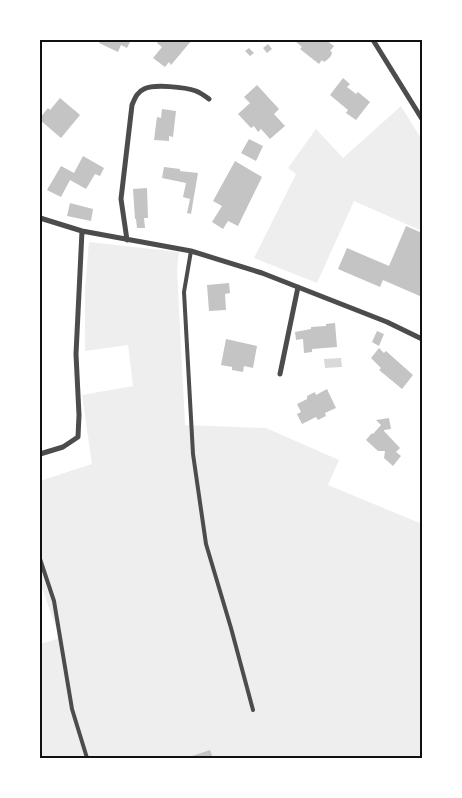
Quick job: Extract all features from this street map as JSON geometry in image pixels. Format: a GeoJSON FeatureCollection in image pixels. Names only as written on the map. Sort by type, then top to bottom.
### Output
{"type":"FeatureCollection","features":[{"type":"Feature","properties":{"kind":"street"},"geometry":{"type":"LineString","coordinates":[[373,40],[422,119]]}},
{"type":"Feature","properties":{"kind":"street"},"geometry":{"type":"LineString","coordinates":[[127,240],[121,199],[132,105],[136,96],[143,89],[153,86],[188,89],[210,99]]}},
{"type":"Feature","properties":{"kind":"street"},"geometry":{"type":"LineString","coordinates":[[40,218],[82,231],[191,251],[298,287],[387,322],[422,339]]}},
{"type":"Feature","properties":{"kind":"street"},"geometry":{"type":"LineString","coordinates":[[40,454],[63,447],[78,437],[79,415],[76,354],[82,231]]}},
{"type":"Feature","properties":{"kind":"street"},"geometry":{"type":"LineString","coordinates":[[280,374],[298,287]]}},
{"type":"Feature","properties":{"kind":"lane"},"geometry":{"type":"LineString","coordinates":[[191,251],[184,292],[193,454],[206,544],[253,710]]}},
{"type":"Feature","properties":{"kind":"lane"},"geometry":{"type":"LineString","coordinates":[[40,560],[54,601],[72,709],[87,758]]}},
{"type":"Feature","properties":{"kind":"shaded area"},"geometry":{"type":"Polygon","coordinates":[[[401,106],[422,140],[422,231],[354,201],[317,283],[254,258],[296,174],[288,168],[316,129],[343,158],[401,106]]]}},
{"type":"Feature","properties":{"kind":"shaded area"},"geometry":{"type":"Polygon","coordinates":[[[89,242],[179,252],[177,269],[185,425],[266,428],[339,460],[328,485],[422,524],[422,758],[40,758],[40,644],[60,638],[40,583],[40,481],[92,464],[82,395],[133,386],[128,345],[85,351],[85,289],[89,242]]]}},
{"type":"Feature","properties":{"kind":"shaded area"},"geometry":{"type":"Polygon","coordinates":[[[341,358],[342,367],[325,368],[324,359],[341,358]]]}},
{"type":"Feature","properties":{"kind":"building"},"geometry":{"type":"Polygon","coordinates":[[[101,40],[131,40],[127,48],[121,45],[118,52],[99,43],[101,40]]]}},
{"type":"Feature","properties":{"kind":"building"},"geometry":{"type":"Polygon","coordinates":[[[159,40],[192,40],[171,65],[169,62],[165,67],[153,58],[162,47],[157,43],[159,40]]]}},
{"type":"Feature","properties":{"kind":"building"},"geometry":{"type":"Polygon","coordinates":[[[296,40],[326,40],[334,46],[330,51],[332,52],[331,56],[324,62],[322,60],[319,64],[300,49],[302,47],[296,40]]]}},
{"type":"Feature","properties":{"kind":"building"},"geometry":{"type":"Polygon","coordinates":[[[268,44],[272,49],[267,53],[263,48],[268,44]]]}},
{"type":"Feature","properties":{"kind":"building"},"geometry":{"type":"Polygon","coordinates":[[[249,48],[254,53],[250,56],[245,51],[249,48]]]}},
{"type":"Feature","properties":{"kind":"building"},"geometry":{"type":"Polygon","coordinates":[[[343,78],[350,84],[347,87],[356,94],[358,92],[370,102],[356,120],[346,113],[348,110],[330,95],[343,78]]]}},
{"type":"Feature","properties":{"kind":"building"},"geometry":{"type":"Polygon","coordinates":[[[257,85],[279,109],[274,114],[285,126],[270,139],[261,129],[258,132],[254,126],[251,128],[238,114],[250,103],[244,97],[257,85]]]}},
{"type":"Feature","properties":{"kind":"building"},"geometry":{"type":"Polygon","coordinates":[[[60,98],[80,115],[61,138],[40,120],[48,108],[50,110],[60,98]]]}},
{"type":"Feature","properties":{"kind":"building"},"geometry":{"type":"Polygon","coordinates":[[[162,109],[176,111],[173,137],[169,136],[169,141],[154,140],[157,117],[161,118],[162,109]]]}},
{"type":"Feature","properties":{"kind":"building"},"geometry":{"type":"Polygon","coordinates":[[[249,139],[263,146],[256,161],[241,153],[249,139]]]}},
{"type":"Feature","properties":{"kind":"building"},"geometry":{"type":"Polygon","coordinates":[[[83,156],[104,168],[100,176],[95,174],[86,189],[70,180],[61,197],[47,190],[61,166],[74,173],[83,156]]]}},
{"type":"Feature","properties":{"kind":"building"},"geometry":{"type":"Polygon","coordinates":[[[235,161],[262,177],[238,226],[228,221],[223,229],[212,222],[222,206],[213,201],[235,161]]]}},
{"type":"Feature","properties":{"kind":"building"},"geometry":{"type":"Polygon","coordinates":[[[164,167],[198,173],[191,214],[187,213],[190,199],[183,197],[186,183],[162,178],[164,167]]]}},
{"type":"Feature","properties":{"kind":"building"},"geometry":{"type":"Polygon","coordinates":[[[147,188],[148,218],[144,218],[145,228],[137,228],[133,189],[147,188]]]}},
{"type":"Feature","properties":{"kind":"building"},"geometry":{"type":"Polygon","coordinates":[[[70,203],[93,209],[91,221],[67,216],[70,203]]]}},
{"type":"Feature","properties":{"kind":"building"},"geometry":{"type":"Polygon","coordinates":[[[406,226],[422,233],[422,297],[383,280],[380,287],[338,269],[347,248],[389,266],[406,226]]]}},
{"type":"Feature","properties":{"kind":"building"},"geometry":{"type":"Polygon","coordinates":[[[229,283],[230,293],[225,294],[226,310],[209,311],[207,285],[229,283]]]}},
{"type":"Feature","properties":{"kind":"building"},"geometry":{"type":"Polygon","coordinates":[[[335,323],[337,347],[312,349],[312,352],[304,353],[303,339],[296,340],[295,332],[335,323]]]}},
{"type":"Feature","properties":{"kind":"building"},"geometry":{"type":"Polygon","coordinates":[[[377,331],[384,334],[379,346],[372,342],[377,331]]]}},
{"type":"Feature","properties":{"kind":"building"},"geometry":{"type":"Polygon","coordinates":[[[226,339],[257,346],[253,368],[244,366],[243,372],[221,365],[226,339]]]}},
{"type":"Feature","properties":{"kind":"building"},"geometry":{"type":"Polygon","coordinates":[[[379,348],[384,353],[386,351],[413,375],[402,389],[379,370],[381,368],[371,358],[379,348]]]}},
{"type":"Feature","properties":{"kind":"building"},"geometry":{"type":"Polygon","coordinates":[[[327,389],[336,408],[325,413],[326,416],[318,420],[316,417],[302,424],[297,414],[301,412],[297,404],[315,392],[316,395],[327,389]]]}},
{"type":"Feature","properties":{"kind":"building"},"geometry":{"type":"Polygon","coordinates":[[[389,418],[391,429],[384,431],[400,448],[396,452],[401,456],[393,466],[384,458],[385,451],[378,451],[366,440],[381,425],[376,420],[389,418]]]}},
{"type":"Feature","properties":{"kind":"building"},"geometry":{"type":"Polygon","coordinates":[[[210,750],[213,758],[186,758],[210,750]]]}}]}
